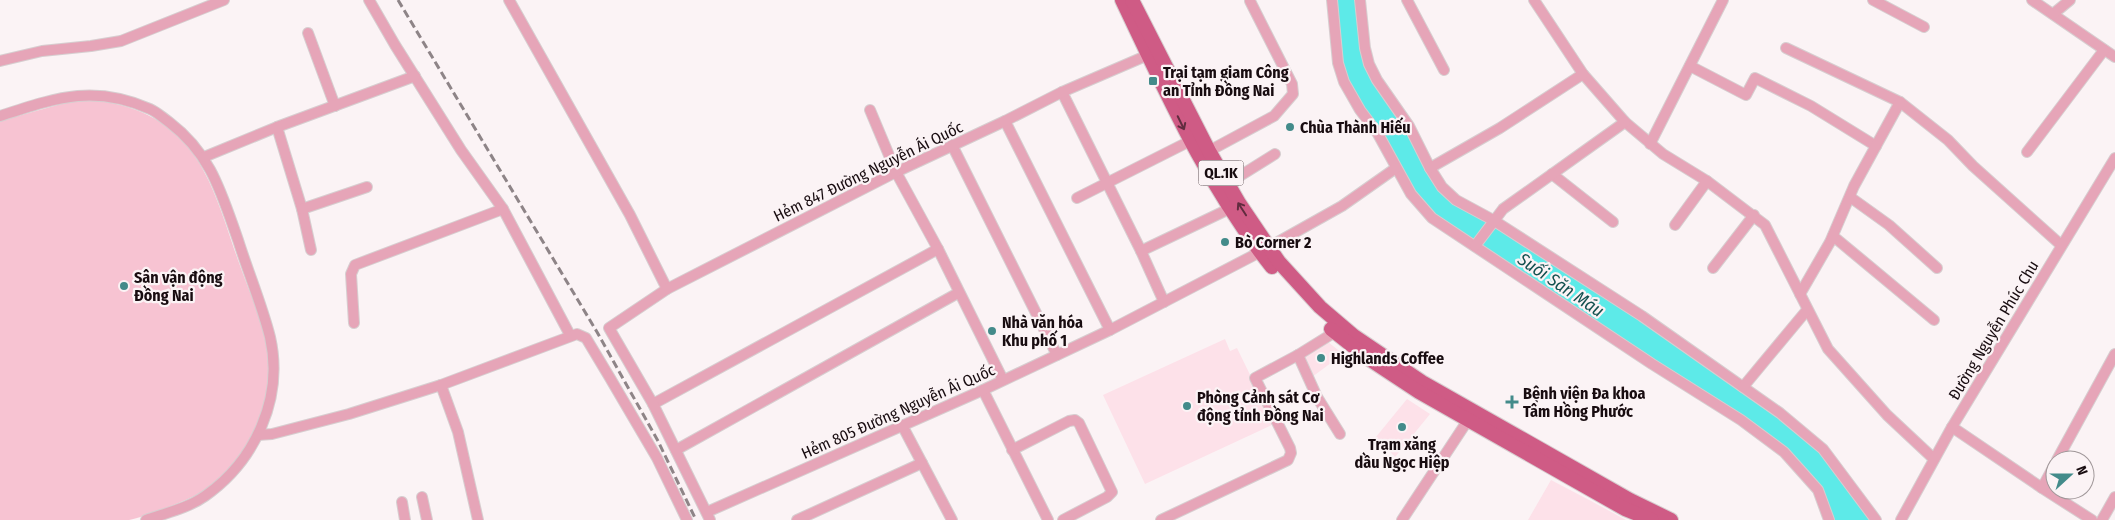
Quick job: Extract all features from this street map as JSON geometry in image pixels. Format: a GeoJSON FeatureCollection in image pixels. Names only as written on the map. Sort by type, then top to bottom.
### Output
{"type":"FeatureCollection","features":[{"type":"Feature","properties":{"kind":"main road","name":"QL.1K"},"geometry":{"type":"LineString","coordinates":[[1122,0],[1190,141],[1229,209],[1264,250],[1299,284],[1338,329],[1382,368],[1468,420],[1604,491],[1671,520]]}},
{"type":"Feature","properties":{"kind":"main road","name":"QL.1K"},"geometry":{"type":"LineString","coordinates":[[1132,0],[1209,150],[1264,250]]}},
{"type":"Feature","properties":{"kind":"main road","name":"QL.1K"},"geometry":{"type":"LineString","coordinates":[[1338,329],[1422,382],[1604,491],[1625,509],[1652,520]]}},
{"type":"Feature","properties":{"kind":"street"},"geometry":{"type":"LineString","coordinates":[[0,60],[42,51],[121,41],[224,0]]}},
{"type":"Feature","properties":{"kind":"street"},"geometry":{"type":"LineString","coordinates":[[369,0],[461,150],[503,209],[570,335]]}},
{"type":"Feature","properties":{"kind":"street"},"geometry":{"type":"LineString","coordinates":[[510,0],[630,215],[667,289]]}},
{"type":"Feature","properties":{"kind":"street"},"geometry":{"type":"LineString","coordinates":[[1332,0],[1338,63],[1344,82],[1411,194],[1432,218],[1652,364],[1741,420],[1784,452],[1818,490],[1829,520]]}},
{"type":"Feature","properties":{"kind":"street"},"geometry":{"type":"LineString","coordinates":[[1360,0],[1365,48],[1369,64],[1377,80],[1409,126],[1430,168],[1442,187],[1456,200],[1492,220],[1642,316],[1780,413],[1823,449],[1876,520]]}},
{"type":"Feature","properties":{"kind":"street"},"geometry":{"type":"LineString","coordinates":[[1408,0],[1444,70]]}},
{"type":"Feature","properties":{"kind":"street"},"geometry":{"type":"LineString","coordinates":[[1650,144],[1723,0]]}},
{"type":"Feature","properties":{"kind":"street"},"geometry":{"type":"LineString","coordinates":[[1874,0],[1924,26]]}},
{"type":"Feature","properties":{"kind":"street"},"geometry":{"type":"LineString","coordinates":[[2032,0],[2115,57]]}},
{"type":"Feature","properties":{"kind":"street"},"geometry":{"type":"LineString","coordinates":[[2052,14],[2070,0]]}},
{"type":"Feature","properties":{"kind":"street"},"geometry":{"type":"LineString","coordinates":[[1209,150],[1274,116],[1294,94],[1292,84],[1250,1]]}},
{"type":"Feature","properties":{"kind":"street"},"geometry":{"type":"LineString","coordinates":[[1539,2],[1583,74],[1625,122],[1650,144],[1707,181],[1754,215],[1769,232],[1825,343],[1841,364],[1891,419],[1934,459]]}},
{"type":"Feature","properties":{"kind":"street"},"geometry":{"type":"LineString","coordinates":[[308,33],[335,106]]}},
{"type":"Feature","properties":{"kind":"street"},"geometry":{"type":"LineString","coordinates":[[1786,48],[1900,102],[1948,140],[1973,166],[2061,245]]}},
{"type":"Feature","properties":{"kind":"street"},"geometry":{"type":"LineString","coordinates":[[2028,152],[2104,50]]}},
{"type":"Feature","properties":{"kind":"street","name":"Hẻm 847 Đường Nguyễn Ái Quốc"},"geometry":{"type":"LineString","coordinates":[[653,404],[609,328],[667,289],[896,172],[1062,92],[1148,55]]}},
{"type":"Feature","properties":{"kind":"street"},"geometry":{"type":"LineString","coordinates":[[1690,66],[1746,95],[1755,78],[1812,106],[1876,146]]}},
{"type":"Feature","properties":{"kind":"street"},"geometry":{"type":"LineString","coordinates":[[1430,168],[1500,128],[1583,74]]}},
{"type":"Feature","properties":{"kind":"street"},"geometry":{"type":"LineString","coordinates":[[204,157],[277,127],[415,76]]}},
{"type":"Feature","properties":{"kind":"street"},"geometry":{"type":"LineString","coordinates":[[1062,92],[1141,250],[1164,302]]}},
{"type":"Feature","properties":{"kind":"street"},"geometry":{"type":"LineString","coordinates":[[0,116],[71,96],[94,95],[115,97],[152,110],[180,131],[204,157],[223,200],[270,338],[274,367],[270,402],[258,435],[244,460],[224,481],[204,497],[177,510],[146,520]]}},
{"type":"Feature","properties":{"kind":"street"},"geometry":{"type":"LineString","coordinates":[[1800,294],[1833,236],[1850,197],[1900,102]]}},
{"type":"Feature","properties":{"kind":"street"},"geometry":{"type":"LineString","coordinates":[[870,110],[896,172],[938,249],[958,293],[1003,380]]}},
{"type":"Feature","properties":{"kind":"street"},"geometry":{"type":"LineString","coordinates":[[1005,121],[1110,330]]}},
{"type":"Feature","properties":{"kind":"street"},"geometry":{"type":"LineString","coordinates":[[1474,246],[1492,220],[1503,209],[1625,122]]}},
{"type":"Feature","properties":{"kind":"street"},"geometry":{"type":"LineString","coordinates":[[277,127],[302,209],[310,250]]}},
{"type":"Feature","properties":{"kind":"street"},"geometry":{"type":"LineString","coordinates":[[1077,198],[1190,141]]}},
{"type":"Feature","properties":{"kind":"street"},"geometry":{"type":"LineString","coordinates":[[952,145],[1057,355]]}},
{"type":"Feature","properties":{"kind":"street"},"geometry":{"type":"LineString","coordinates":[[1227,184],[1275,154]]}},
{"type":"Feature","properties":{"kind":"street","name":"Đường Nguyễn Phúc Chu"},"geometry":{"type":"LineString","coordinates":[[1901,520],[1952,427],[2115,158]]}},
{"type":"Feature","properties":{"kind":"street","name":"Hẻm 805 Đường Nguyễn Ái Quốc"},"geometry":{"type":"LineString","coordinates":[[708,516],[1110,330],[1264,250],[1342,206],[1396,168]]}},
{"type":"Feature","properties":{"kind":"street"},"geometry":{"type":"LineString","coordinates":[[1552,174],[1613,222]]}},
{"type":"Feature","properties":{"kind":"street"},"geometry":{"type":"LineString","coordinates":[[1674,225],[1707,181]]}},
{"type":"Feature","properties":{"kind":"street"},"geometry":{"type":"LineString","coordinates":[[302,209],[367,187]]}},
{"type":"Feature","properties":{"kind":"street"},"geometry":{"type":"LineString","coordinates":[[1850,197],[1889,224],[1936,268]]}},
{"type":"Feature","properties":{"kind":"street"},"geometry":{"type":"LineString","coordinates":[[354,323],[351,274],[355,266],[503,209]]}},
{"type":"Feature","properties":{"kind":"street"},"geometry":{"type":"LineString","coordinates":[[1141,250],[1229,209]]}},
{"type":"Feature","properties":{"kind":"street"},"geometry":{"type":"LineString","coordinates":[[1713,268],[1754,215]]}},
{"type":"Feature","properties":{"kind":"street"},"geometry":{"type":"LineString","coordinates":[[1833,236],[1934,320]]}},
{"type":"Feature","properties":{"kind":"street"},"geometry":{"type":"LineString","coordinates":[[708,516],[653,404],[938,249]]}},
{"type":"Feature","properties":{"kind":"street"},"geometry":{"type":"LineString","coordinates":[[676,450],[958,293]]}},
{"type":"Feature","properties":{"kind":"street"},"geometry":{"type":"LineString","coordinates":[[1743,387],[1807,310]]}},
{"type":"Feature","properties":{"kind":"street"},"geometry":{"type":"LineString","coordinates":[[1161,520],[1288,460],[1291,453],[1290,448],[1255,378],[1298,355],[1338,329]]}},
{"type":"Feature","properties":{"kind":"street"},"geometry":{"type":"LineString","coordinates":[[258,435],[272,434],[349,414],[441,385],[570,335],[578,334],[586,338],[657,458],[688,520]]}},
{"type":"Feature","properties":{"kind":"street"},"geometry":{"type":"LineString","coordinates":[[2062,450],[2115,354]]}},
{"type":"Feature","properties":{"kind":"street"},"geometry":{"type":"LineString","coordinates":[[1298,355],[1317,397],[1340,434]]}},
{"type":"Feature","properties":{"kind":"street"},"geometry":{"type":"LineString","coordinates":[[441,385],[458,432],[478,520]]}},
{"type":"Feature","properties":{"kind":"street"},"geometry":{"type":"LineString","coordinates":[[983,390],[1048,520]]}},
{"type":"Feature","properties":{"kind":"street"},"geometry":{"type":"LineString","coordinates":[[1012,450],[1069,421],[1075,420],[1079,423],[1112,492],[1107,497],[1063,520]]}},
{"type":"Feature","properties":{"kind":"street"},"geometry":{"type":"LineString","coordinates":[[1402,520],[1468,420]]}},
{"type":"Feature","properties":{"kind":"street"},"geometry":{"type":"LineString","coordinates":[[902,425],[952,520]]}},
{"type":"Feature","properties":{"kind":"street"},"geometry":{"type":"LineString","coordinates":[[1952,427],[2092,520]]}},
{"type":"Feature","properties":{"kind":"street"},"geometry":{"type":"LineString","coordinates":[[797,520],[922,463]]}},
{"type":"Feature","properties":{"kind":"street"},"geometry":{"type":"LineString","coordinates":[[2042,488],[2045,482]]}},
{"type":"Feature","properties":{"kind":"street"},"geometry":{"type":"LineString","coordinates":[[422,497],[427,520]]}},
{"type":"Feature","properties":{"kind":"street"},"geometry":{"type":"LineString","coordinates":[[2102,520],[2115,497]]}},
{"type":"Feature","properties":{"kind":"street"},"geometry":{"type":"LineString","coordinates":[[402,502],[405,520]]}},
{"type":"Feature","properties":{"kind":"shaded area","name":"Sân vận động Đồng Nai"},"geometry":{"type":"Polygon","coordinates":[[[95,100],[129,107],[156,119],[177,135],[194,154],[207,177],[218,202],[265,339],[268,383],[264,404],[247,444],[235,461],[203,491],[188,499],[156,512],[129,520],[0,520],[0,121],[72,101],[95,100]]]}},
{"type":"Feature","properties":{"kind":"shaded area","name":"Phòng Cảnh sát Cơ động tỉnh Đồng Nai"},"geometry":{"type":"Polygon","coordinates":[[[1225,339],[1230,351],[1237,348],[1274,424],[1145,484],[1103,395],[1225,339]]]}},
{"type":"Feature","properties":{"kind":"shaded area","name":"Highlands Coffee"},"geometry":{"type":"Polygon","coordinates":[[[1328,342],[1343,354],[1312,377],[1303,356],[1328,342]]]}},
{"type":"Feature","properties":{"kind":"shaded area","name":"Trạm xăng dầu Ngọc Hiệp"},"geometry":{"type":"Polygon","coordinates":[[[1407,399],[1430,414],[1395,457],[1376,437],[1407,399]]]}},
{"type":"Feature","properties":{"kind":"shaded area"},"geometry":{"type":"Polygon","coordinates":[[[1551,480],[1591,501],[1626,520],[1528,520],[1551,480]]]}},
{"type":"Feature","properties":{"kind":"water","name":"Suối Săn Máu"},"geometry":{"type":"Polygon","coordinates":[[[1335,0],[1356,0],[1362,51],[1406,127],[1427,170],[1487,221],[1642,320],[1777,416],[1820,451],[1872,520],[1832,520],[1820,488],[1707,395],[1434,216],[1414,192],[1348,81],[1341,62],[1335,0]]]}},
{"type":"Feature","properties":{"kind":"railway"},"geometry":{"type":"LineString","coordinates":[[398,0],[597,332],[658,441],[696,520]]}},
{"type":"Feature","properties":{"kind":"place","name":"Trại tạm giam Công an Tỉnh Đồng Nai"},"geometry":{"type":"Point","coordinates":[1153,81]}},
{"type":"Feature","properties":{"kind":"place","name":"Chùa Thành Hiếu"},"geometry":{"type":"Point","coordinates":[1290,127]}},
{"type":"Feature","properties":{"kind":"place","name":"Bò Corner 2"},"geometry":{"type":"Point","coordinates":[1225,242]}},
{"type":"Feature","properties":{"kind":"place","name":"Sân vận động Đồng Nai"},"geometry":{"type":"Point","coordinates":[124,286]}},
{"type":"Feature","properties":{"kind":"place","name":"Nhà văn hóa Khu phố 1"},"geometry":{"type":"Point","coordinates":[992,331]}},
{"type":"Feature","properties":{"kind":"place","name":"Highlands Coffee"},"geometry":{"type":"Point","coordinates":[1321,358]}},
{"type":"Feature","properties":{"kind":"place","name":"Bệnh viện Đa khoa Tâm Hồng Phước"},"geometry":{"type":"Point","coordinates":[1512,402]}},
{"type":"Feature","properties":{"kind":"place","name":"Phòng Cảnh sát Cơ động tỉnh Đồng Nai"},"geometry":{"type":"Point","coordinates":[1187,406]}},
{"type":"Feature","properties":{"kind":"place","name":"Trạm xăng dầu Ngọc Hiệp"},"geometry":{"type":"Point","coordinates":[1402,427]}}]}
